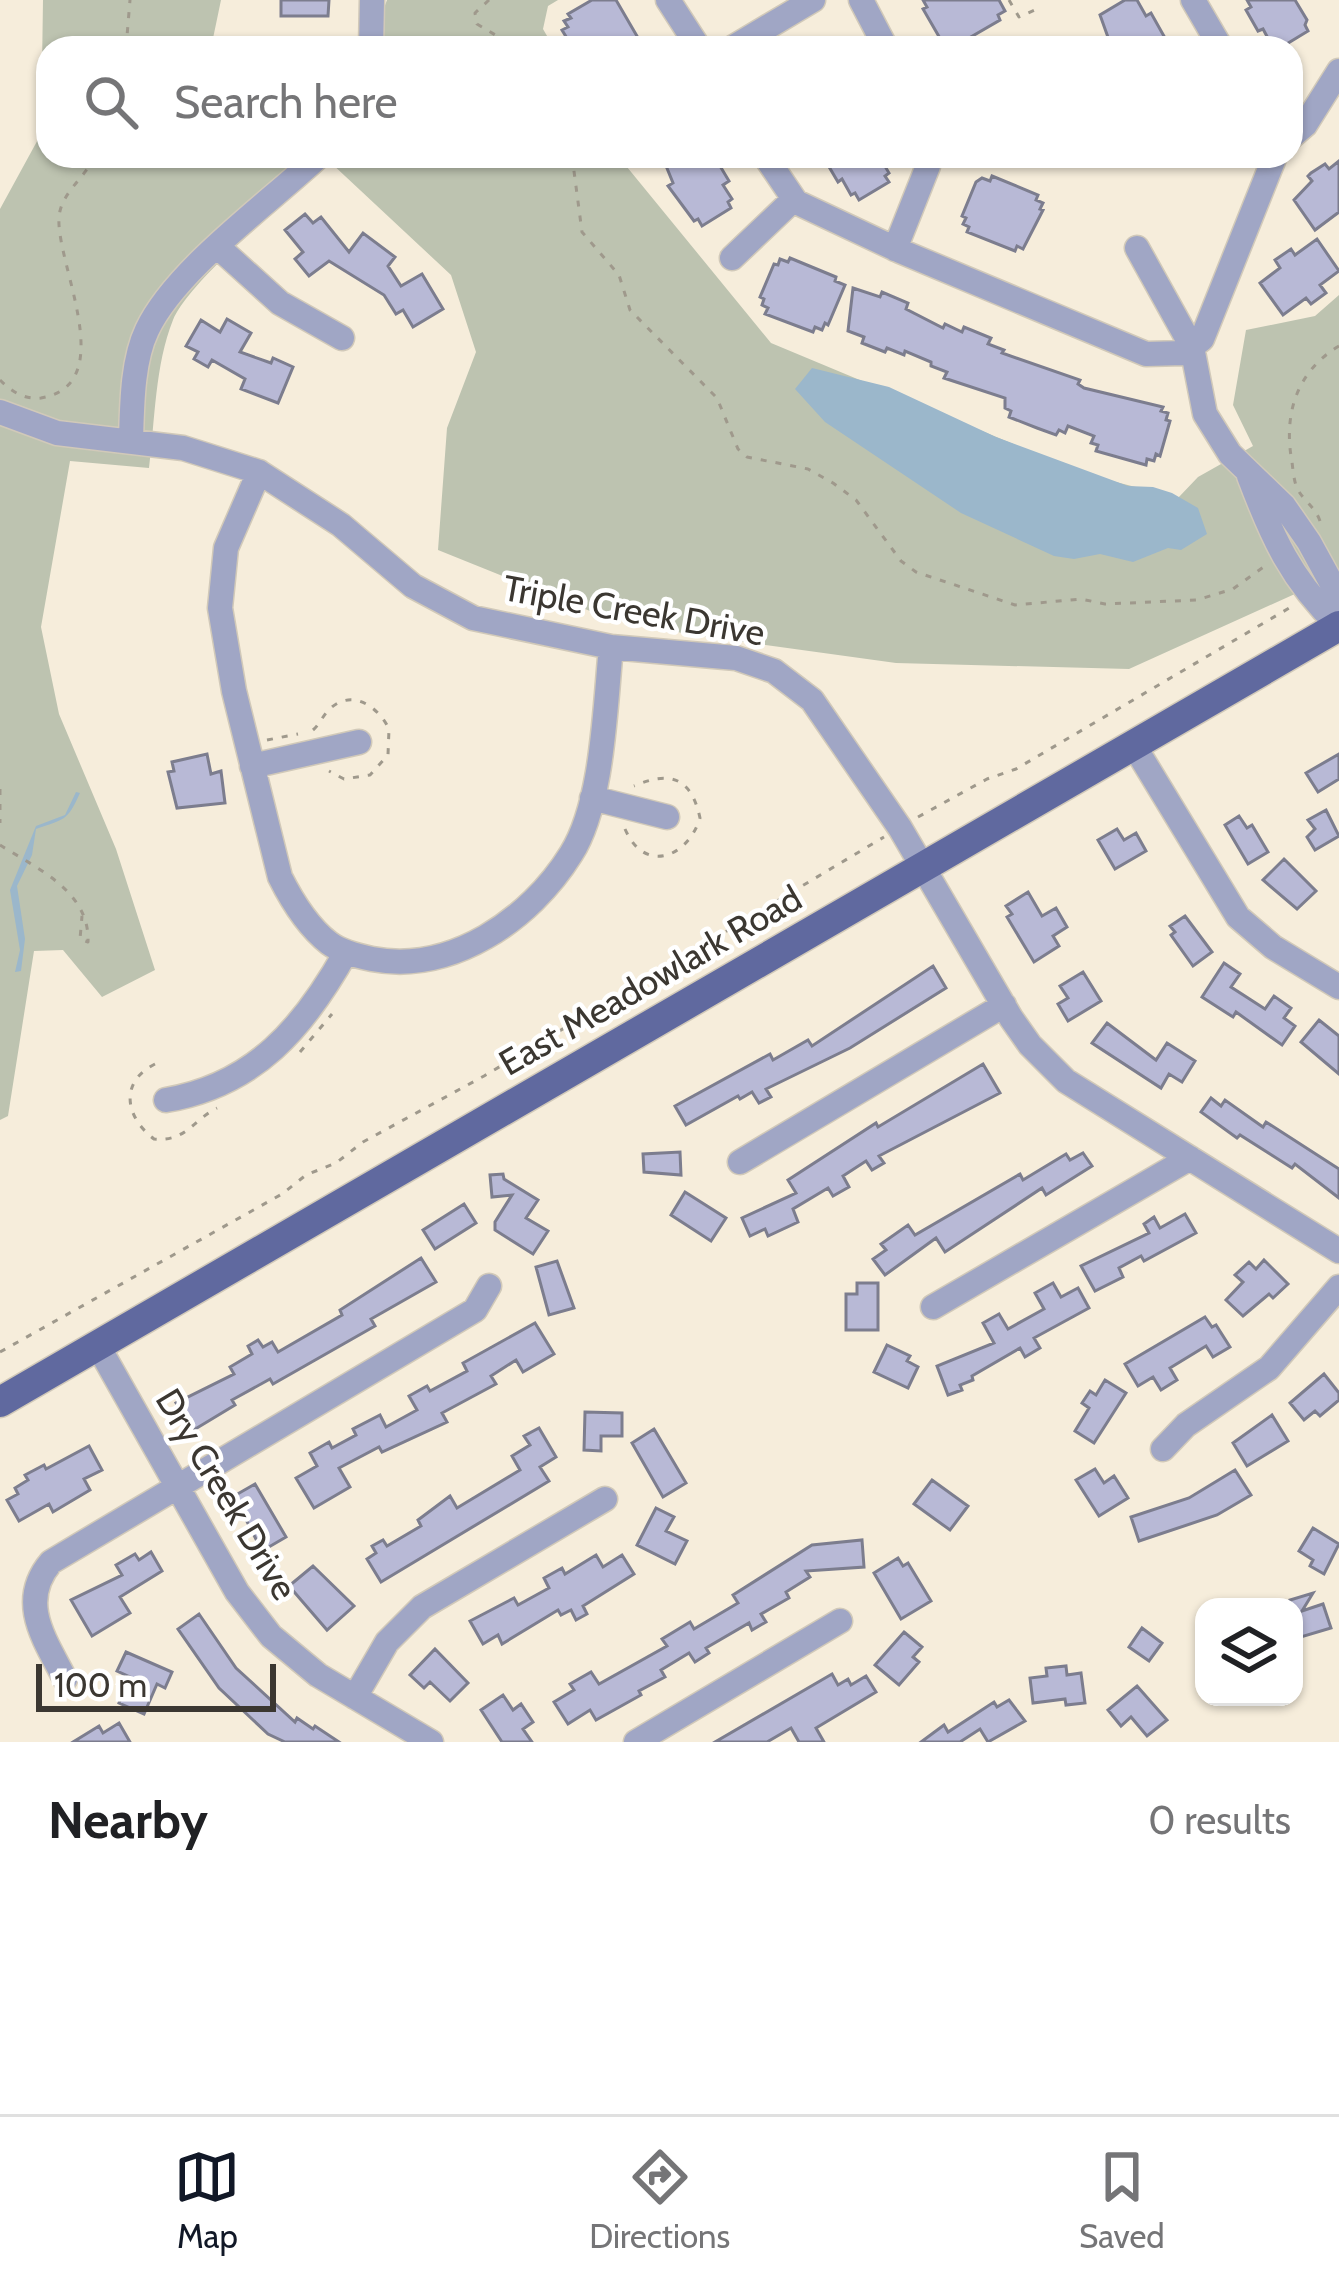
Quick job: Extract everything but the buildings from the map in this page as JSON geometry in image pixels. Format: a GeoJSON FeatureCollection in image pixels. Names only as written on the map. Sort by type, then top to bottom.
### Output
{"type":"FeatureCollection","features":[{"type":"Feature","properties":{"kind":"main road","name":"East Meadowlark Road"},"geometry":{"type":"LineString","coordinates":[[0,1402],[1339,626]]}},
{"type":"Feature","properties":{"kind":"street"},"geometry":{"type":"LineString","coordinates":[[371,36],[372,0]]}},
{"type":"Feature","properties":{"kind":"street"},"geometry":{"type":"LineString","coordinates":[[668,0],[691,36]]}},
{"type":"Feature","properties":{"kind":"street"},"geometry":{"type":"LineString","coordinates":[[752,36],[813,0]]}},
{"type":"Feature","properties":{"kind":"street"},"geometry":{"type":"LineString","coordinates":[[861,0],[880,36]]}},
{"type":"Feature","properties":{"kind":"street"},"geometry":{"type":"LineString","coordinates":[[1193,0],[1214,36]]}},
{"type":"Feature","properties":{"kind":"street"},"geometry":{"type":"LineString","coordinates":[[1303,127],[1339,71]]}},
{"type":"Feature","properties":{"kind":"street"},"geometry":{"type":"LineString","coordinates":[[131,441],[146,332],[185,275],[306,168]]}},
{"type":"Feature","properties":{"kind":"street"},"geometry":{"type":"LineString","coordinates":[[773,168],[794,199],[896,248],[1146,354],[1184,353],[1202,340],[1270,168]]}},
{"type":"Feature","properties":{"kind":"street"},"geometry":{"type":"LineString","coordinates":[[896,248],[927,168]]}},
{"type":"Feature","properties":{"kind":"street"},"geometry":{"type":"LineString","coordinates":[[732,259],[794,199]]}},
{"type":"Feature","properties":{"kind":"street"},"geometry":{"type":"LineString","coordinates":[[218,247],[280,303],[343,338]]}},
{"type":"Feature","properties":{"kind":"street"},"geometry":{"type":"LineString","coordinates":[[1137,248],[1192,347],[1204,414],[1231,454],[1284,506],[1307,540],[1332,584],[1339,626]]}},
{"type":"Feature","properties":{"kind":"street","name":"Triple Creek Drive"},"geometry":{"type":"LineString","coordinates":[[0,412],[57,433],[196,452],[260,472],[324,512],[412,586],[473,618],[611,647],[736,658],[774,671],[812,700],[922,867],[1030,1045],[1066,1081],[1339,1251]]}},
{"type":"Feature","properties":{"kind":"street"},"geometry":{"type":"LineString","coordinates":[[1245,466],[1282,555],[1308,597],[1339,626]]}},
{"type":"Feature","properties":{"kind":"street"},"geometry":{"type":"LineString","coordinates":[[260,472],[226,548],[220,608],[280,877],[315,929],[346,952],[396,963],[454,952],[489,935],[537,897],[573,852],[592,798],[611,647]]}},
{"type":"Feature","properties":{"kind":"street"},"geometry":{"type":"LineString","coordinates":[[252,766],[359,742]]}},
{"type":"Feature","properties":{"kind":"street"},"geometry":{"type":"LineString","coordinates":[[1133,745],[1238,917],[1273,947],[1339,987]]}},
{"type":"Feature","properties":{"kind":"street"},"geometry":{"type":"LineString","coordinates":[[592,798],[667,817]]}},
{"type":"Feature","properties":{"kind":"street"},"geometry":{"type":"LineString","coordinates":[[166,1100],[230,1078],[276,1047],[297,1029],[346,952]]}},
{"type":"Feature","properties":{"kind":"street"},"geometry":{"type":"LineString","coordinates":[[740,1162],[1004,1005]]}},
{"type":"Feature","properties":{"kind":"street"},"geometry":{"type":"LineString","coordinates":[[933,1307],[1190,1158]]}},
{"type":"Feature","properties":{"kind":"street"},"geometry":{"type":"LineString","coordinates":[[65,1679],[35,1616],[36,1584],[45,1568],[68,1548],[475,1310],[489,1286]]}},
{"type":"Feature","properties":{"kind":"street"},"geometry":{"type":"LineString","coordinates":[[1163,1449],[1186,1425],[1269,1368],[1339,1287]]}},
{"type":"Feature","properties":{"kind":"street","name":"Dry Creek Drive"},"geometry":{"type":"LineString","coordinates":[[98,1346],[237,1592],[271,1636],[317,1675],[431,1742]]}},
{"type":"Feature","properties":{"kind":"street"},"geometry":{"type":"LineString","coordinates":[[355,1696],[386,1642],[422,1606],[604,1499]]}},
{"type":"Feature","properties":{"kind":"street"},"geometry":{"type":"LineString","coordinates":[[636,1742],[840,1621]]}},
{"type":"Feature","properties":{"kind":"path"},"geometry":{"type":"LineString","coordinates":[[127,36],[130,0]]}},
{"type":"Feature","properties":{"kind":"path"},"geometry":{"type":"LineString","coordinates":[[489,0],[475,13],[477,24],[497,36]]}},
{"type":"Feature","properties":{"kind":"path"},"geometry":{"type":"LineString","coordinates":[[1009,0],[1019,17],[1034,10]]}},
{"type":"Feature","properties":{"kind":"path"},"geometry":{"type":"LineString","coordinates":[[0,380],[11,391],[34,399],[52,395],[76,369],[79,309],[58,228],[60,210],[87,168]]}},
{"type":"Feature","properties":{"kind":"path"},"geometry":{"type":"LineString","coordinates":[[573,168],[581,232],[619,275],[629,310],[717,398],[737,449],[746,457],[808,469],[833,483],[856,500],[901,561],[916,572],[1015,605],[1081,599],[1105,604],[1196,600],[1246,582],[1282,555]]}},
{"type":"Feature","properties":{"kind":"path"},"geometry":{"type":"LineString","coordinates":[[1307,540],[1320,528],[1319,520],[1315,507],[1298,490],[1290,455],[1289,416],[1308,371],[1339,346]]}},
{"type":"Feature","properties":{"kind":"path"},"geometry":{"type":"LineString","coordinates":[[918,817],[987,779],[1016,769],[1308,597]]}},
{"type":"Feature","properties":{"kind":"path"},"geometry":{"type":"LineString","coordinates":[[0,789],[0,823]]}},
{"type":"Feature","properties":{"kind":"path"},"geometry":{"type":"LineString","coordinates":[[0,1352],[306,1175],[336,1163],[363,1142],[484,1076],[884,837]]}},
{"type":"Feature","properties":{"kind":"path"},"geometry":{"type":"LineString","coordinates":[[0,845],[67,888],[82,916]]}},
{"type":"Feature","properties":{"kind":"green space"},"geometry":{"type":"Polygon","coordinates":[[[43,0],[221,0],[214,36],[42,36],[43,0]]]}},
{"type":"Feature","properties":{"kind":"green space"},"geometry":{"type":"Polygon","coordinates":[[[387,0],[558,0],[548,6],[543,29],[547,36],[374,36],[387,0]]]}},
{"type":"Feature","properties":{"kind":"green space"},"geometry":{"type":"Polygon","coordinates":[[[36,143],[36,168],[323,168],[220,261],[173,320],[162,355],[149,468],[70,461],[41,627],[59,714],[116,849],[155,970],[102,997],[63,950],[34,951],[8,1116],[0,1120],[0,209],[36,143]]]}},
{"type":"Feature","properties":{"kind":"green space"},"geometry":{"type":"Polygon","coordinates":[[[336,168],[628,168],[771,343],[1085,474],[1178,498],[1198,477],[1253,446],[1233,405],[1246,330],[1315,316],[1339,295],[1339,574],[1129,669],[896,663],[686,634],[590,611],[438,550],[447,428],[476,352],[451,275],[336,168]]]}},
{"type":"Feature","properties":{"kind":"water"},"geometry":{"type":"Polygon","coordinates":[[[812,368],[889,387],[996,437],[1128,486],[1172,493],[1198,508],[1207,534],[1181,550],[1168,548],[1133,562],[1100,554],[1074,559],[1054,556],[961,513],[825,422],[795,389],[812,368]]]}},
{"type":"Feature","properties":{"kind":"water"},"geometry":{"type":"Polygon","coordinates":[[[76,792],[80,793],[68,814],[36,829],[32,855],[17,886],[25,939],[21,971],[15,972],[20,950],[10,890],[36,826],[65,815],[76,792]]]}}]}
